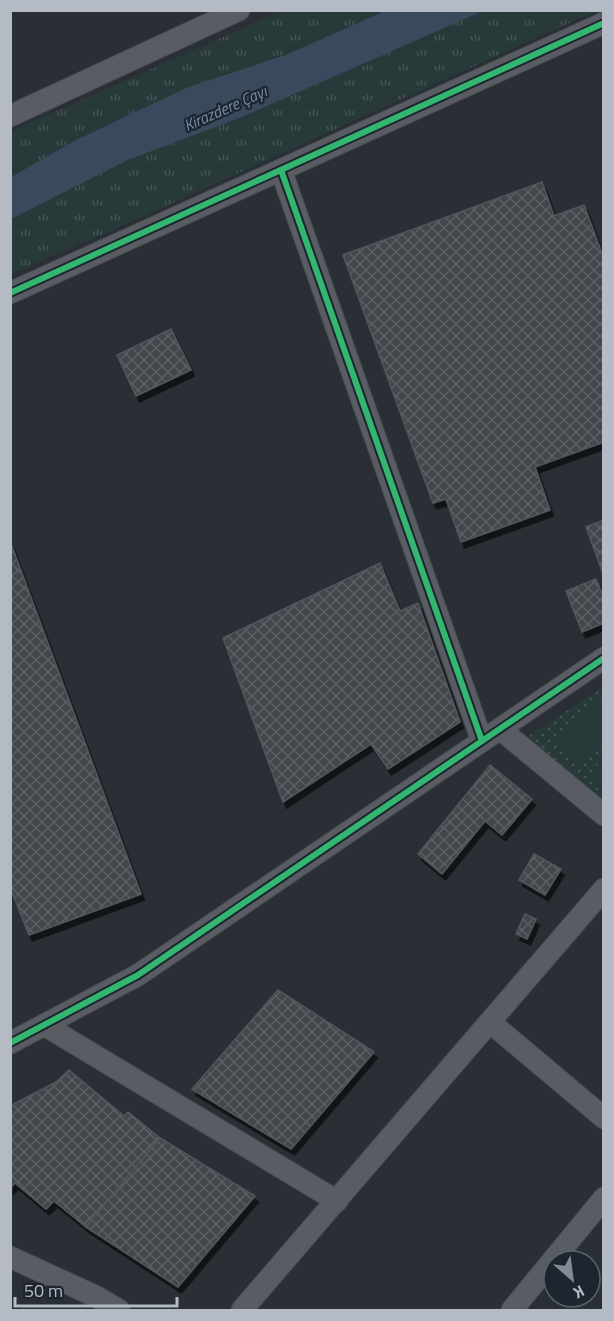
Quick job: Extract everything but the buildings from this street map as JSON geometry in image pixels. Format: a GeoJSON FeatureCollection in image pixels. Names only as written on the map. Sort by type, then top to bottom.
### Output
{"type":"FeatureCollection","features":[{"type":"Feature","properties":{"kind":"street"},"geometry":{"type":"LineString","coordinates":[[10,116],[239,10]]}},
{"type":"Feature","properties":{"kind":"street"},"geometry":{"type":"LineString","coordinates":[[10,293],[603,23]]}},
{"type":"Feature","properties":{"kind":"street"},"geometry":{"type":"LineString","coordinates":[[281,170],[482,741]]}},
{"type":"Feature","properties":{"kind":"street"},"geometry":{"type":"LineString","coordinates":[[10,1043],[138,975],[603,658]]}},
{"type":"Feature","properties":{"kind":"street"},"geometry":{"type":"LineString","coordinates":[[500,729],[603,815]]}},
{"type":"Feature","properties":{"kind":"street"},"geometry":{"type":"LineString","coordinates":[[242,1311],[491,1023],[603,889]]}},
{"type":"Feature","properties":{"kind":"street"},"geometry":{"type":"LineString","coordinates":[[491,1023],[603,1118]]}},
{"type":"Feature","properties":{"kind":"street"},"geometry":{"type":"LineString","coordinates":[[44,1025],[337,1201]]}},
{"type":"Feature","properties":{"kind":"street"},"geometry":{"type":"LineString","coordinates":[[512,1311],[603,1198]]}},
{"type":"Feature","properties":{"kind":"street"},"geometry":{"type":"LineString","coordinates":[[10,1257],[97,1297],[119,1311]]}},
{"type":"Feature","properties":{"kind":"green space"},"geometry":{"type":"Polygon","coordinates":[[[281,11],[385,11],[288,54],[186,88],[74,141],[11,177],[10,132],[281,11]]]}},
{"type":"Feature","properties":{"kind":"green space"},"geometry":{"type":"Polygon","coordinates":[[[483,11],[596,11],[11,274],[11,219],[128,160],[242,117],[483,11]]]}},
{"type":"Feature","properties":{"kind":"green space"},"geometry":{"type":"Polygon","coordinates":[[[603,687],[603,806],[524,739],[603,687]]]}},
{"type":"Feature","properties":{"kind":"green space"},"geometry":{"type":"Polygon","coordinates":[[[595,697],[603,704],[603,737],[582,764],[557,745],[595,697]]]}},
{"type":"Feature","properties":{"kind":"green space"},"geometry":{"type":"Polygon","coordinates":[[[603,758],[603,792],[587,778],[603,758]]]}},
{"type":"Feature","properties":{"kind":"water","name":"Kirazdere Çayı"},"geometry":{"type":"Polygon","coordinates":[[[385,11],[483,11],[242,117],[128,160],[11,219],[11,177],[74,141],[186,88],[288,54],[385,11]]]}},
{"type":"Feature","properties":{"kind":"cycle path"},"geometry":{"type":"LineString","coordinates":[[10,293],[604,23]]}},
{"type":"Feature","properties":{"kind":"cycle path"},"geometry":{"type":"LineString","coordinates":[[281,170],[482,741]]}},
{"type":"Feature","properties":{"kind":"cycle path"},"geometry":{"type":"LineString","coordinates":[[10,1043],[138,975],[604,658]]}}]}
